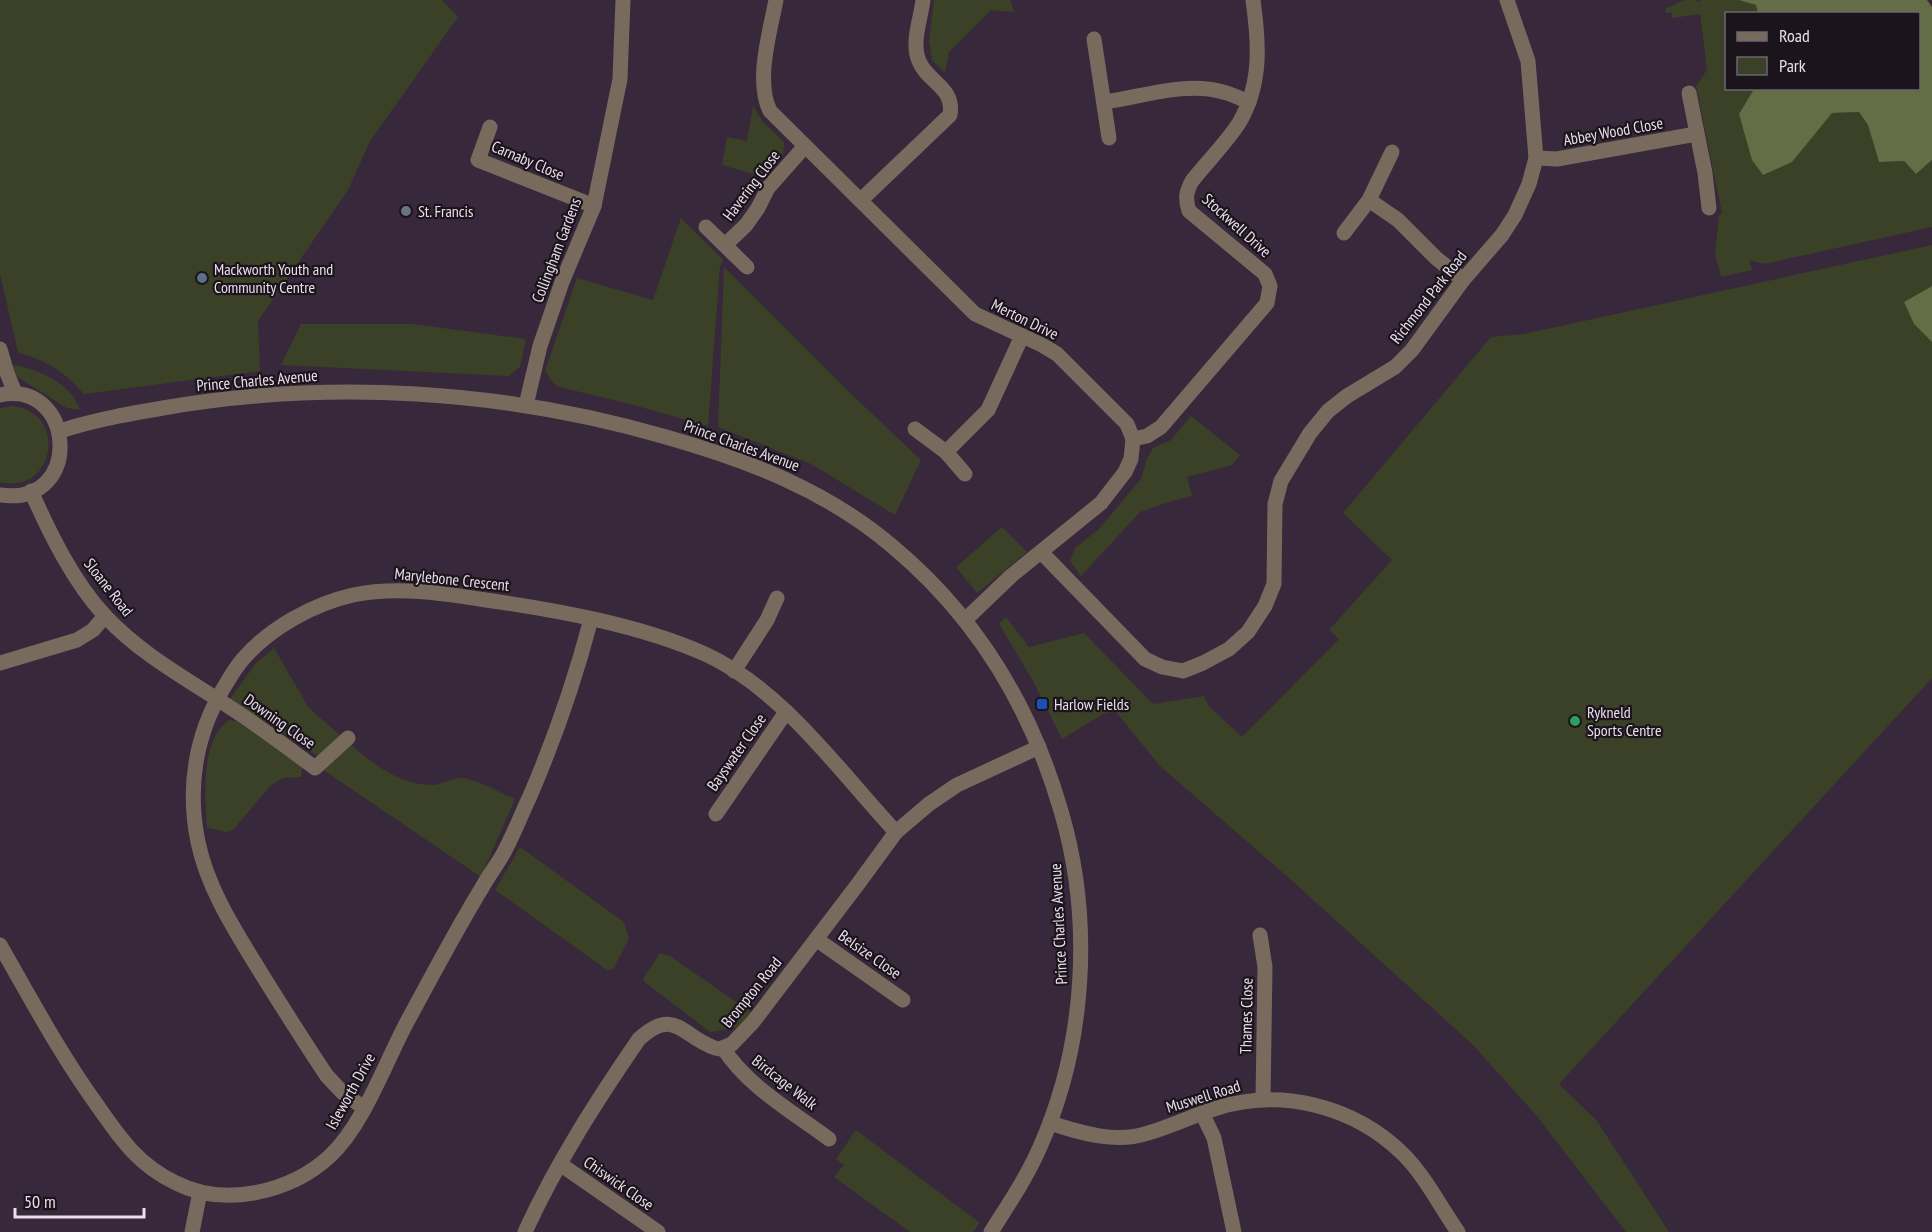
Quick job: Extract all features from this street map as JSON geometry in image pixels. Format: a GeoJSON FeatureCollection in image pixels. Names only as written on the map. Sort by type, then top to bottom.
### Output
{"type":"FeatureCollection","features":[{"type":"Feature","properties":{"kind":"street","name":"Collingham Gardens"},"geometry":{"type":"LineString","coordinates":[[526,405],[540,346],[562,282],[594,207],[620,79],[623,0]]}},
{"type":"Feature","properties":{"kind":"street","name":"Merton Drive"},"geometry":{"type":"LineString","coordinates":[[776,0],[764,77],[765,100],[770,111],[975,314],[1057,354],[1127,424],[1133,439]]}},
{"type":"Feature","properties":{"kind":"street"},"geometry":{"type":"LineString","coordinates":[[861,200],[950,115],[949,96],[918,60],[917,39],[923,0]]}},
{"type":"Feature","properties":{"kind":"street","name":"Stockwell Drive"},"geometry":{"type":"LineString","coordinates":[[1133,439],[1147,436],[1161,428],[1267,303],[1270,286],[1264,274],[1189,211],[1186,201],[1187,190],[1192,181],[1238,124],[1249,102],[1258,68],[1253,0]]}},
{"type":"Feature","properties":{"kind":"street","name":"Richmond Park Road"},"geometry":{"type":"LineString","coordinates":[[1041,552],[1145,659],[1162,667],[1183,671],[1203,663],[1229,649],[1248,632],[1265,606],[1274,584],[1275,504],[1281,481],[1310,433],[1328,411],[1347,396],[1395,367],[1412,350],[1463,280],[1502,235],[1515,215],[1529,184],[1536,158],[1528,61],[1507,0]]}},
{"type":"Feature","properties":{"kind":"street"},"geometry":{"type":"LineString","coordinates":[[1094,39],[1108,138]]}},
{"type":"Feature","properties":{"kind":"street"},"geometry":{"type":"LineString","coordinates":[[1104,102],[1155,92],[1203,88],[1224,92],[1249,102]]}},
{"type":"Feature","properties":{"kind":"street"},"geometry":{"type":"LineString","coordinates":[[1689,93],[1705,173],[1709,208]]}},
{"type":"Feature","properties":{"kind":"street","name":"Carnaby Close"},"geometry":{"type":"LineString","coordinates":[[490,127],[478,160],[594,207]]}},
{"type":"Feature","properties":{"kind":"street","name":"Abbey Wood Close"},"geometry":{"type":"LineString","coordinates":[[1536,158],[1557,159],[1696,134]]}},
{"type":"Feature","properties":{"kind":"street","name":"Havering Close"},"geometry":{"type":"LineString","coordinates":[[725,245],[746,225],[768,188],[805,146]]}},
{"type":"Feature","properties":{"kind":"street"},"geometry":{"type":"LineString","coordinates":[[1344,233],[1369,200],[1392,152]]}},
{"type":"Feature","properties":{"kind":"street"},"geometry":{"type":"LineString","coordinates":[[1369,200],[1398,220],[1436,258],[1463,280]]}},
{"type":"Feature","properties":{"kind":"street","name":"Havering Close"},"geometry":{"type":"LineString","coordinates":[[706,227],[747,267]]}},
{"type":"Feature","properties":{"kind":"street"},"geometry":{"type":"LineString","coordinates":[[946,452],[988,410],[1022,336]]}},
{"type":"Feature","properties":{"kind":"street"},"geometry":{"type":"LineString","coordinates":[[0,349],[7,373],[8,394],[30,397],[43,405],[53,417],[60,431],[62,449],[57,466],[46,481],[32,491],[15,496],[0,495]]}},
{"type":"Feature","properties":{"kind":"street","name":"Prince Charles Avenue"},"geometry":{"type":"LineString","coordinates":[[60,431],[88,422],[151,410],[205,401],[273,394],[404,392],[526,405],[589,417],[714,451],[761,467],[802,486],[835,505],[890,544],[943,595],[965,620],[992,656],[1008,684],[1039,747],[1058,799],[1075,874],[1080,996],[1061,1089],[1050,1123],[1033,1162],[991,1232]]}},
{"type":"Feature","properties":{"kind":"street"},"geometry":{"type":"LineString","coordinates":[[915,429],[946,452],[965,474]]}},
{"type":"Feature","properties":{"kind":"street"},"geometry":{"type":"LineString","coordinates":[[965,620],[1011,576],[1101,503],[1125,472],[1131,459],[1133,439]]}},
{"type":"Feature","properties":{"kind":"street","name":"Sloane Road"},"geometry":{"type":"LineString","coordinates":[[32,491],[44,520],[73,572],[105,616],[135,644],[167,668],[217,699]]}},
{"type":"Feature","properties":{"kind":"street","name":"Marylebone Crescent"},"geometry":{"type":"LineString","coordinates":[[364,1108],[327,1076],[232,925],[209,880],[197,840],[193,811],[192,783],[201,739],[217,699],[243,658],[283,626],[309,610],[352,595],[380,591],[448,594],[522,605],[591,619],[631,629],[705,654],[734,671],[786,712],[896,832]]}},
{"type":"Feature","properties":{"kind":"street"},"geometry":{"type":"LineString","coordinates":[[734,671],[767,620],[777,598]]}},
{"type":"Feature","properties":{"kind":"street"},"geometry":{"type":"LineString","coordinates":[[0,663],[77,640],[93,630],[105,616]]}},
{"type":"Feature","properties":{"kind":"street","name":"Isleworth Drive"},"geometry":{"type":"LineString","coordinates":[[0,945],[39,1017],[78,1079],[125,1145],[141,1161],[178,1184],[200,1192],[223,1195],[267,1190],[305,1174],[319,1165],[343,1143],[364,1108],[439,964],[503,854],[543,766],[564,712],[591,619]]}},
{"type":"Feature","properties":{"kind":"street","name":"Downing Close"},"geometry":{"type":"LineString","coordinates":[[217,699],[256,724],[315,768],[348,738]]}},
{"type":"Feature","properties":{"kind":"street","name":"Bayswater Close"},"geometry":{"type":"LineString","coordinates":[[716,814],[786,712]]}},
{"type":"Feature","properties":{"kind":"street","name":"Brompton Road"},"geometry":{"type":"LineString","coordinates":[[525,1232],[540,1198],[639,1038],[665,1023],[672,1024],[710,1047],[723,1048],[732,1044],[753,1022],[896,832],[929,804],[957,785],[1039,747]]}},
{"type":"Feature","properties":{"kind":"street","name":"Thames Close"},"geometry":{"type":"LineString","coordinates":[[1260,935],[1266,967],[1263,1099]]}},
{"type":"Feature","properties":{"kind":"street","name":"Belsize Close"},"geometry":{"type":"LineString","coordinates":[[816,939],[903,999]]}},
{"type":"Feature","properties":{"kind":"street","name":"Birdcage Walk"},"geometry":{"type":"LineString","coordinates":[[723,1048],[733,1063],[748,1078],[830,1139]]}},
{"type":"Feature","properties":{"kind":"street","name":"Muswell Road"},"geometry":{"type":"LineString","coordinates":[[1050,1123],[1104,1136],[1133,1136],[1147,1134],[1234,1103],[1263,1099],[1289,1100],[1321,1107],[1344,1115],[1377,1133],[1410,1163],[1458,1232]]}},
{"type":"Feature","properties":{"kind":"street"},"geometry":{"type":"LineString","coordinates":[[1202,1113],[1214,1138],[1234,1232]]}},
{"type":"Feature","properties":{"kind":"street","name":"Chiswick Close"},"geometry":{"type":"LineString","coordinates":[[560,1164],[658,1232]]}},
{"type":"Feature","properties":{"kind":"street"},"geometry":{"type":"LineString","coordinates":[[192,1232],[200,1192]]}},
{"type":"Feature","properties":{"kind":"green space"},"geometry":{"type":"Polygon","coordinates":[[[0,0],[442,0],[458,17],[370,141],[348,190],[258,321],[260,371],[84,394],[55,368],[18,352],[0,274],[0,0]]]}},
{"type":"Feature","properties":{"kind":"green space"},"geometry":{"type":"Polygon","coordinates":[[[934,0],[1010,0],[1014,12],[991,10],[949,52],[945,73],[932,60],[929,41],[934,0]]]}},
{"type":"Feature","properties":{"kind":"green space"},"geometry":{"type":"Polygon","coordinates":[[[1684,0],[1699,2],[1701,0],[1739,0],[1756,5],[1758,12],[1725,12],[1725,90],[1753,90],[1739,114],[1813,134],[1832,113],[1859,112],[1868,125],[1879,162],[1904,161],[1916,174],[1932,160],[1932,227],[1764,264],[1749,260],[1752,270],[1721,277],[1715,253],[1719,216],[1722,213],[1696,86],[1707,70],[1700,14],[1672,18],[1672,13],[1666,13],[1665,9],[1684,0]]]}},
{"type":"Feature","properties":{"kind":"green space"},"geometry":{"type":"Polygon","coordinates":[[[1739,0],[1927,0],[1932,7],[1932,160],[1916,174],[1904,161],[1879,162],[1868,125],[1859,112],[1832,113],[1792,162],[1763,175],[1752,160],[1739,114],[1753,90],[1920,90],[1920,12],[1758,12],[1756,5],[1739,0]]]}},
{"type":"Feature","properties":{"kind":"green space"},"geometry":{"type":"Polygon","coordinates":[[[753,106],[762,121],[784,142],[783,154],[760,176],[722,165],[727,137],[747,141],[753,106]]]}},
{"type":"Feature","properties":{"kind":"green space"},"geometry":{"type":"Polygon","coordinates":[[[681,218],[723,260],[720,266],[708,426],[559,387],[553,383],[545,371],[577,278],[653,300],[681,218]]]}},
{"type":"Feature","properties":{"kind":"green space","name":"Rykneld Sports Centre"},"geometry":{"type":"Polygon","coordinates":[[[1932,245],[1932,286],[1904,302],[1914,324],[1932,342],[1932,678],[1559,1084],[1597,1121],[1669,1232],[1626,1232],[1536,1115],[1473,1045],[1289,878],[1160,766],[1116,712],[1103,714],[1062,739],[1033,681],[999,624],[1006,617],[1029,647],[1084,633],[1153,704],[1204,696],[1208,705],[1242,737],[1339,639],[1329,630],[1392,560],[1343,513],[1491,337],[1524,334],[1932,245]]]}},
{"type":"Feature","properties":{"kind":"green space"},"geometry":{"type":"Polygon","coordinates":[[[724,267],[849,392],[921,460],[895,515],[811,464],[718,427],[724,267]]]}},
{"type":"Feature","properties":{"kind":"green space"},"geometry":{"type":"Polygon","coordinates":[[[1932,286],[1932,342],[1914,324],[1904,302],[1932,286]]]}},
{"type":"Feature","properties":{"kind":"green space"},"geometry":{"type":"Polygon","coordinates":[[[301,324],[413,324],[526,339],[520,367],[509,376],[281,365],[301,324]]]}},
{"type":"Feature","properties":{"kind":"green space"},"geometry":{"type":"Polygon","coordinates":[[[12,366],[36,371],[62,385],[80,410],[67,408],[22,380],[15,374],[12,366]]]}},
{"type":"Feature","properties":{"kind":"green space"},"geometry":{"type":"Polygon","coordinates":[[[10,406],[29,411],[41,421],[48,435],[48,450],[43,465],[33,476],[19,483],[0,482],[0,408],[10,406]]]}},
{"type":"Feature","properties":{"kind":"green space"},"geometry":{"type":"Polygon","coordinates":[[[1191,416],[1240,455],[1232,465],[1187,477],[1192,496],[1140,512],[1081,576],[1070,561],[1075,548],[1098,530],[1141,479],[1153,448],[1171,440],[1191,416]]]}},
{"type":"Feature","properties":{"kind":"green space"},"geometry":{"type":"Polygon","coordinates":[[[1002,527],[1027,552],[977,593],[956,567],[1002,527]]]}},
{"type":"Feature","properties":{"kind":"green space"},"geometry":{"type":"Polygon","coordinates":[[[274,648],[309,708],[341,736],[318,756],[230,699],[256,663],[274,648]]]}},
{"type":"Feature","properties":{"kind":"green space"},"geometry":{"type":"Polygon","coordinates":[[[229,720],[236,721],[299,762],[302,769],[301,777],[283,778],[271,785],[233,830],[227,832],[207,828],[205,785],[213,741],[229,720]]]}},
{"type":"Feature","properties":{"kind":"green space"},"geometry":{"type":"Polygon","coordinates":[[[350,744],[378,766],[409,781],[432,785],[463,778],[515,799],[481,877],[322,769],[350,744]]]}},
{"type":"Feature","properties":{"kind":"green space"},"geometry":{"type":"Polygon","coordinates":[[[520,847],[624,922],[629,939],[613,969],[607,970],[495,890],[520,847]]]}},
{"type":"Feature","properties":{"kind":"green space"},"geometry":{"type":"Polygon","coordinates":[[[660,953],[670,956],[752,1013],[740,1027],[710,1032],[643,979],[660,953]]]}},
{"type":"Feature","properties":{"kind":"green space"},"geometry":{"type":"Polygon","coordinates":[[[856,1130],[980,1223],[973,1232],[910,1232],[834,1177],[844,1165],[836,1159],[856,1130]]]}},
{"type":"Feature","properties":{"kind":"place","name":"St. Francis"},"geometry":{"type":"Point","coordinates":[406,211]}},
{"type":"Feature","properties":{"kind":"place","name":"Mackworth Youth and Community Centre"},"geometry":{"type":"Point","coordinates":[202,278]}},
{"type":"Feature","properties":{"kind":"place","name":"Harlow Fields"},"geometry":{"type":"Point","coordinates":[1042,704]}},
{"type":"Feature","properties":{"kind":"place","name":"Rykneld Sports Centre"},"geometry":{"type":"Point","coordinates":[1575,721]}}]}
